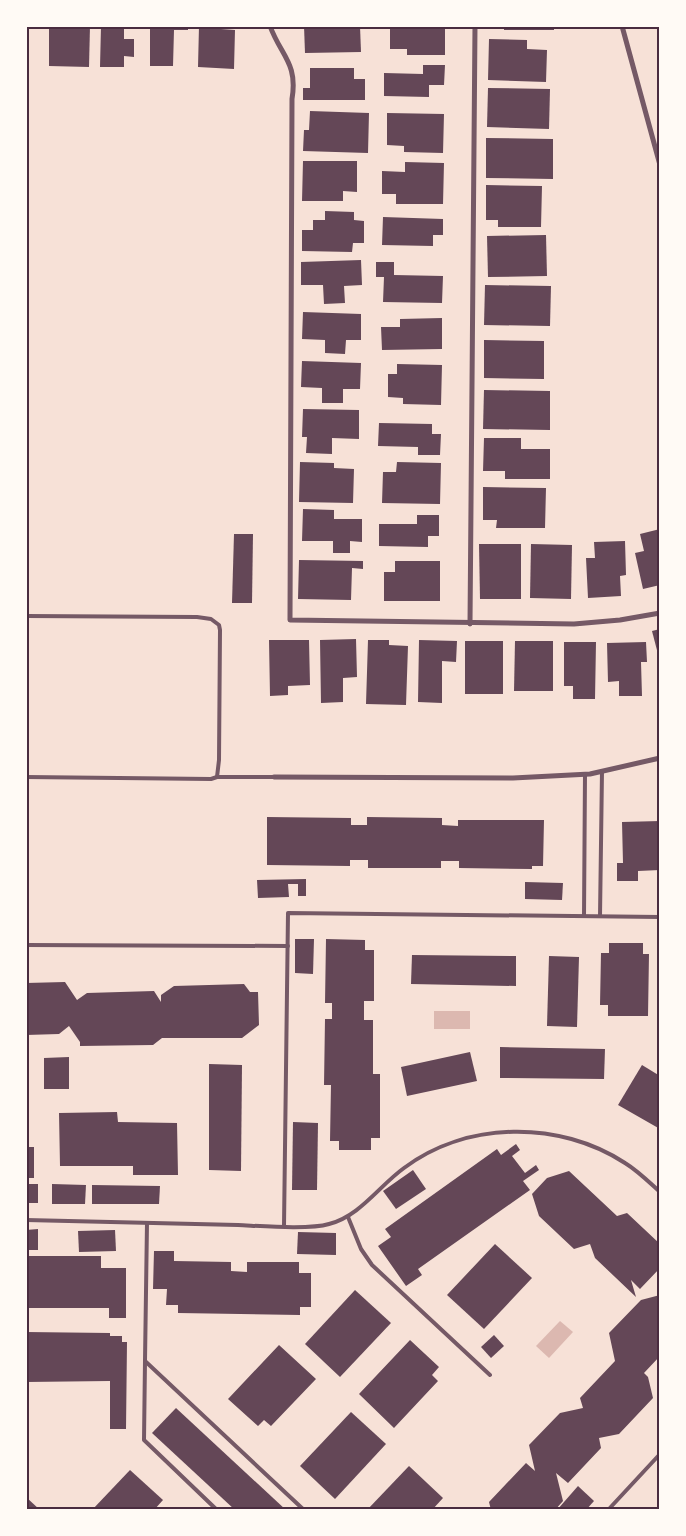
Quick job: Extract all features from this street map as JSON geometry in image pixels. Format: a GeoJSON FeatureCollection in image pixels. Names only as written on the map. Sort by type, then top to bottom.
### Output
{"type":"FeatureCollection","features":[{"type":"Feature","properties":{"kind":"street"},"geometry":{"type":"LineString","coordinates":[[270,26],[276,42],[292,67],[294,86],[292,109],[290,620],[574,624],[620,620],[660,613]]}},
{"type":"Feature","properties":{"kind":"street"},"geometry":{"type":"LineString","coordinates":[[470,624],[475,26]]}},
{"type":"Feature","properties":{"kind":"street"},"geometry":{"type":"LineString","coordinates":[[622,26],[660,165]]}},
{"type":"Feature","properties":{"kind":"street"},"geometry":{"type":"LineString","coordinates":[[274,777],[513,778],[585,774],[660,758]]}},
{"type":"Feature","properties":{"kind":"lane"},"geometry":{"type":"LineString","coordinates":[[26,616],[197,617],[216,622],[220,630],[220,760],[217,777]]}},
{"type":"Feature","properties":{"kind":"lane"},"geometry":{"type":"LineString","coordinates":[[600,916],[602,771]]}},
{"type":"Feature","properties":{"kind":"lane"},"geometry":{"type":"LineString","coordinates":[[584,916],[585,774]]}},
{"type":"Feature","properties":{"kind":"lane"},"geometry":{"type":"LineString","coordinates":[[26,777],[211,779],[217,777],[274,777]]}},
{"type":"Feature","properties":{"kind":"lane"},"geometry":{"type":"LineString","coordinates":[[284,1226],[288,913],[660,917]]}},
{"type":"Feature","properties":{"kind":"lane"},"geometry":{"type":"LineString","coordinates":[[26,945],[288,946]]}},
{"type":"Feature","properties":{"kind":"lane"},"geometry":{"type":"LineString","coordinates":[[26,1220],[284,1226],[328,1225],[348,1217],[404,1168],[424,1155],[445,1145],[490,1133],[537,1132],[583,1143],[625,1162],[660,1192]]}},
{"type":"Feature","properties":{"kind":"lane"},"geometry":{"type":"LineString","coordinates":[[348,1217],[361,1249],[372,1265],[490,1374]]}},
{"type":"Feature","properties":{"kind":"lane"},"geometry":{"type":"LineString","coordinates":[[147,1223],[144,1440],[217,1510]]}},
{"type":"Feature","properties":{"kind":"lane"},"geometry":{"type":"LineString","coordinates":[[145,1361],[304,1510]]}},
{"type":"Feature","properties":{"kind":"lane"},"geometry":{"type":"LineString","coordinates":[[608,1510],[660,1454]]}},
{"type":"Feature","properties":{"kind":"shaded area"},"geometry":{"type":"Polygon","coordinates":[[[434,1011],[470,1011],[470,1029],[434,1029],[434,1011]]]}},
{"type":"Feature","properties":{"kind":"shaded area"},"geometry":{"type":"Polygon","coordinates":[[[560,1321],[573,1332],[549,1358],[536,1346],[560,1321]]]}},
{"type":"Feature","properties":{"kind":"building"},"geometry":{"type":"Polygon","coordinates":[[[49,26],[90,26],[89,67],[49,66],[49,26]]]}},
{"type":"Feature","properties":{"kind":"building"},"geometry":{"type":"Polygon","coordinates":[[[101,26],[124,26],[124,39],[134,39],[134,57],[124,56],[124,67],[100,67],[101,26]]]}},
{"type":"Feature","properties":{"kind":"building"},"geometry":{"type":"Polygon","coordinates":[[[150,26],[188,26],[188,30],[174,30],[173,66],[150,66],[150,26]]]}},
{"type":"Feature","properties":{"kind":"building"},"geometry":{"type":"Polygon","coordinates":[[[199,26],[221,26],[221,29],[235,30],[234,69],[198,67],[199,26]]]}},
{"type":"Feature","properties":{"kind":"building"},"geometry":{"type":"Polygon","coordinates":[[[304,26],[360,26],[361,52],[305,53],[304,26]]]}},
{"type":"Feature","properties":{"kind":"building"},"geometry":{"type":"Polygon","coordinates":[[[390,26],[445,26],[445,55],[407,55],[407,49],[390,49],[390,26]]]}},
{"type":"Feature","properties":{"kind":"building"},"geometry":{"type":"Polygon","coordinates":[[[504,26],[554,26],[554,30],[504,30],[504,26]]]}},
{"type":"Feature","properties":{"kind":"building"},"geometry":{"type":"Polygon","coordinates":[[[489,39],[527,40],[527,49],[547,50],[546,82],[488,80],[489,39]]]}},
{"type":"Feature","properties":{"kind":"building"},"geometry":{"type":"Polygon","coordinates":[[[423,65],[445,65],[444,85],[429,85],[429,97],[384,96],[384,73],[423,74],[423,65]]]}},
{"type":"Feature","properties":{"kind":"building"},"geometry":{"type":"Polygon","coordinates":[[[310,68],[354,68],[354,79],[365,79],[365,100],[303,100],[303,88],[310,88],[310,68]]]}},
{"type":"Feature","properties":{"kind":"building"},"geometry":{"type":"Polygon","coordinates":[[[488,88],[550,89],[549,129],[487,127],[488,88]]]}},
{"type":"Feature","properties":{"kind":"building"},"geometry":{"type":"Polygon","coordinates":[[[310,111],[369,113],[368,153],[303,151],[304,130],[309,130],[310,111]]]}},
{"type":"Feature","properties":{"kind":"building"},"geometry":{"type":"Polygon","coordinates":[[[387,113],[444,114],[443,153],[404,152],[404,146],[387,145],[387,113]]]}},
{"type":"Feature","properties":{"kind":"building"},"geometry":{"type":"Polygon","coordinates":[[[486,138],[553,139],[553,179],[486,178],[486,138]]]}},
{"type":"Feature","properties":{"kind":"building"},"geometry":{"type":"Polygon","coordinates":[[[303,161],[357,161],[357,192],[343,191],[343,201],[302,201],[303,161]]]}},
{"type":"Feature","properties":{"kind":"building"},"geometry":{"type":"Polygon","coordinates":[[[405,162],[444,163],[443,204],[396,204],[396,194],[382,194],[382,171],[405,172],[405,162]]]}},
{"type":"Feature","properties":{"kind":"building"},"geometry":{"type":"Polygon","coordinates":[[[486,185],[542,186],[541,227],[498,227],[498,220],[486,220],[486,185]]]}},
{"type":"Feature","properties":{"kind":"building"},"geometry":{"type":"Polygon","coordinates":[[[325,211],[354,212],[354,220],[364,221],[364,243],[353,243],[352,252],[302,251],[302,230],[313,230],[313,220],[325,220],[325,211]]]}},
{"type":"Feature","properties":{"kind":"building"},"geometry":{"type":"Polygon","coordinates":[[[383,217],[443,219],[443,235],[433,235],[433,246],[382,245],[383,217]]]}},
{"type":"Feature","properties":{"kind":"building"},"geometry":{"type":"Polygon","coordinates":[[[546,235],[547,276],[488,277],[487,236],[546,235]]]}},
{"type":"Feature","properties":{"kind":"building"},"geometry":{"type":"Polygon","coordinates":[[[361,260],[362,285],[344,286],[345,303],[324,304],[323,285],[301,285],[301,262],[361,260]]]}},
{"type":"Feature","properties":{"kind":"building"},"geometry":{"type":"Polygon","coordinates":[[[376,262],[394,262],[394,275],[443,276],[442,303],[383,302],[384,277],[376,277],[376,262]]]}},
{"type":"Feature","properties":{"kind":"building"},"geometry":{"type":"Polygon","coordinates":[[[485,285],[551,286],[550,326],[484,325],[485,285]]]}},
{"type":"Feature","properties":{"kind":"building"},"geometry":{"type":"Polygon","coordinates":[[[303,312],[361,314],[361,340],[346,340],[345,354],[325,353],[325,340],[302,339],[303,312]]]}},
{"type":"Feature","properties":{"kind":"building"},"geometry":{"type":"Polygon","coordinates":[[[442,318],[442,349],[382,350],[381,327],[400,327],[400,319],[442,318]]]}},
{"type":"Feature","properties":{"kind":"building"},"geometry":{"type":"Polygon","coordinates":[[[484,340],[544,341],[544,379],[484,378],[484,340]]]}},
{"type":"Feature","properties":{"kind":"building"},"geometry":{"type":"Polygon","coordinates":[[[302,361],[361,363],[360,389],[343,389],[343,403],[322,403],[322,388],[301,387],[302,361]]]}},
{"type":"Feature","properties":{"kind":"building"},"geometry":{"type":"Polygon","coordinates":[[[397,364],[442,365],[441,405],[403,404],[403,398],[388,397],[388,374],[397,374],[397,364]]]}},
{"type":"Feature","properties":{"kind":"building"},"geometry":{"type":"Polygon","coordinates":[[[484,390],[550,391],[550,430],[483,429],[484,390]]]}},
{"type":"Feature","properties":{"kind":"building"},"geometry":{"type":"Polygon","coordinates":[[[303,409],[359,410],[359,439],[332,438],[332,454],[306,453],[307,437],[302,437],[303,409]]]}},
{"type":"Feature","properties":{"kind":"building"},"geometry":{"type":"Polygon","coordinates":[[[379,423],[432,424],[432,434],[441,434],[440,455],[418,455],[418,447],[378,446],[379,423]]]}},
{"type":"Feature","properties":{"kind":"building"},"geometry":{"type":"Polygon","coordinates":[[[484,438],[521,438],[521,449],[550,449],[550,479],[505,479],[505,471],[483,471],[484,438]]]}},
{"type":"Feature","properties":{"kind":"building"},"geometry":{"type":"Polygon","coordinates":[[[300,462],[334,463],[334,468],[354,469],[353,503],[299,502],[300,462]]]}},
{"type":"Feature","properties":{"kind":"building"},"geometry":{"type":"Polygon","coordinates":[[[397,462],[441,463],[440,504],[382,503],[383,472],[396,472],[397,462]]]}},
{"type":"Feature","properties":{"kind":"building"},"geometry":{"type":"Polygon","coordinates":[[[483,487],[546,488],[545,528],[496,528],[497,520],[483,520],[483,487]]]}},
{"type":"Feature","properties":{"kind":"building"},"geometry":{"type":"Polygon","coordinates":[[[303,509],[334,510],[334,519],[362,519],[362,542],[350,541],[350,553],[333,553],[333,541],[302,541],[303,509]]]}},
{"type":"Feature","properties":{"kind":"building"},"geometry":{"type":"Polygon","coordinates":[[[417,515],[439,515],[439,536],[428,536],[428,547],[379,546],[379,524],[417,524],[417,515]]]}},
{"type":"Feature","properties":{"kind":"building"},"geometry":{"type":"Polygon","coordinates":[[[660,529],[660,585],[643,589],[635,553],[644,551],[640,534],[660,529]]]}},
{"type":"Feature","properties":{"kind":"building"},"geometry":{"type":"Polygon","coordinates":[[[234,534],[253,534],[252,603],[232,603],[234,534]]]}},
{"type":"Feature","properties":{"kind":"building"},"geometry":{"type":"Polygon","coordinates":[[[625,541],[626,575],[620,576],[621,596],[588,598],[586,558],[595,558],[594,542],[625,541]]]}},
{"type":"Feature","properties":{"kind":"building"},"geometry":{"type":"Polygon","coordinates":[[[479,544],[521,544],[521,599],[480,599],[479,544]]]}},
{"type":"Feature","properties":{"kind":"building"},"geometry":{"type":"Polygon","coordinates":[[[531,544],[572,545],[571,599],[530,598],[531,544]]]}},
{"type":"Feature","properties":{"kind":"building"},"geometry":{"type":"Polygon","coordinates":[[[299,560],[363,561],[363,569],[352,568],[351,600],[298,599],[299,560]]]}},
{"type":"Feature","properties":{"kind":"building"},"geometry":{"type":"Polygon","coordinates":[[[395,561],[440,561],[440,601],[384,601],[384,572],[395,572],[395,561]]]}},
{"type":"Feature","properties":{"kind":"building"},"geometry":{"type":"Polygon","coordinates":[[[660,629],[660,658],[659,658],[652,631],[660,629]]]}},
{"type":"Feature","properties":{"kind":"building"},"geometry":{"type":"Polygon","coordinates":[[[356,639],[357,677],[343,678],[343,702],[321,703],[320,640],[356,639]]]}},
{"type":"Feature","properties":{"kind":"building"},"geometry":{"type":"Polygon","coordinates":[[[269,640],[309,640],[310,685],[288,686],[288,695],[270,696],[269,640]]]}},
{"type":"Feature","properties":{"kind":"building"},"geometry":{"type":"Polygon","coordinates":[[[368,640],[389,640],[389,645],[408,646],[406,705],[366,704],[368,640]]]}},
{"type":"Feature","properties":{"kind":"building"},"geometry":{"type":"Polygon","coordinates":[[[419,640],[457,641],[456,662],[442,661],[442,703],[418,702],[419,640]]]}},
{"type":"Feature","properties":{"kind":"building"},"geometry":{"type":"Polygon","coordinates":[[[465,641],[503,641],[503,694],[465,694],[465,641]]]}},
{"type":"Feature","properties":{"kind":"building"},"geometry":{"type":"Polygon","coordinates":[[[515,641],[553,641],[553,691],[514,691],[515,641]]]}},
{"type":"Feature","properties":{"kind":"building"},"geometry":{"type":"Polygon","coordinates":[[[564,642],[596,642],[595,699],[573,699],[573,686],[564,686],[564,642]]]}},
{"type":"Feature","properties":{"kind":"building"},"geometry":{"type":"Polygon","coordinates":[[[646,642],[647,662],[641,662],[642,696],[619,696],[619,681],[608,682],[607,643],[646,642]]]}},
{"type":"Feature","properties":{"kind":"building"},"geometry":{"type":"Polygon","coordinates":[[[267,817],[351,818],[351,825],[367,825],[367,817],[442,818],[442,825],[458,826],[458,820],[544,820],[543,866],[532,866],[532,869],[459,868],[459,861],[441,861],[441,868],[368,868],[368,860],[350,860],[350,866],[267,865],[267,817]]]}},
{"type":"Feature","properties":{"kind":"building"},"geometry":{"type":"Polygon","coordinates":[[[660,821],[660,870],[638,871],[638,881],[617,881],[617,863],[623,863],[622,822],[660,821]]]}},
{"type":"Feature","properties":{"kind":"building"},"geometry":{"type":"Polygon","coordinates":[[[306,879],[306,896],[298,896],[298,884],[288,884],[289,897],[258,898],[257,880],[306,879]]]}},
{"type":"Feature","properties":{"kind":"building"},"geometry":{"type":"Polygon","coordinates":[[[525,882],[563,883],[562,900],[525,899],[525,882]]]}},
{"type":"Feature","properties":{"kind":"building"},"geometry":{"type":"Polygon","coordinates":[[[295,939],[314,939],[313,974],[295,973],[295,939]]]}},
{"type":"Feature","properties":{"kind":"building"},"geometry":{"type":"Polygon","coordinates":[[[326,939],[365,940],[365,950],[374,950],[374,1001],[364,1001],[364,1020],[373,1020],[373,1074],[380,1074],[380,1138],[371,1138],[371,1150],[339,1150],[339,1141],[330,1141],[331,1085],[324,1085],[325,1019],[332,1019],[332,1003],[325,1003],[326,939]]]}},
{"type":"Feature","properties":{"kind":"building"},"geometry":{"type":"Polygon","coordinates":[[[609,943],[643,943],[643,954],[649,954],[648,1016],[608,1016],[608,1005],[600,1005],[601,953],[609,953],[609,943]]]}},
{"type":"Feature","properties":{"kind":"building"},"geometry":{"type":"Polygon","coordinates":[[[412,955],[516,956],[516,986],[411,984],[412,955]]]}},
{"type":"Feature","properties":{"kind":"building"},"geometry":{"type":"Polygon","coordinates":[[[549,956],[579,957],[577,1027],[547,1026],[549,956]]]}},
{"type":"Feature","properties":{"kind":"building"},"geometry":{"type":"Polygon","coordinates":[[[65,982],[77,1000],[87,993],[154,991],[161,1002],[161,995],[174,986],[244,984],[250,992],[258,992],[259,1025],[242,1038],[162,1038],[153,1045],[80,1046],[80,1042],[69,1026],[59,1034],[26,1035],[26,983],[65,982]]]}},
{"type":"Feature","properties":{"kind":"building"},"geometry":{"type":"Polygon","coordinates":[[[500,1047],[605,1049],[604,1079],[500,1078],[500,1047]]]}},
{"type":"Feature","properties":{"kind":"building"},"geometry":{"type":"Polygon","coordinates":[[[470,1052],[477,1081],[407,1096],[401,1067],[470,1052]]]}},
{"type":"Feature","properties":{"kind":"building"},"geometry":{"type":"Polygon","coordinates":[[[69,1057],[69,1089],[44,1089],[44,1058],[69,1057]]]}},
{"type":"Feature","properties":{"kind":"building"},"geometry":{"type":"Polygon","coordinates":[[[209,1064],[242,1065],[241,1171],[209,1170],[209,1064]]]}},
{"type":"Feature","properties":{"kind":"building"},"geometry":{"type":"Polygon","coordinates":[[[642,1065],[660,1076],[660,1129],[618,1105],[642,1065]]]}},
{"type":"Feature","properties":{"kind":"building"},"geometry":{"type":"Polygon","coordinates":[[[117,1112],[118,1122],[177,1123],[178,1175],[133,1175],[133,1166],[60,1166],[59,1113],[117,1112]]]}},
{"type":"Feature","properties":{"kind":"building"},"geometry":{"type":"Polygon","coordinates":[[[293,1122],[318,1123],[317,1190],[292,1190],[293,1122]]]}},
{"type":"Feature","properties":{"kind":"building"},"geometry":{"type":"Polygon","coordinates":[[[516,1144],[520,1150],[512,1156],[525,1173],[536,1165],[539,1170],[523,1181],[530,1190],[418,1269],[422,1275],[406,1286],[378,1246],[391,1237],[385,1229],[497,1149],[501,1155],[516,1144]]]}},
{"type":"Feature","properties":{"kind":"building"},"geometry":{"type":"Polygon","coordinates":[[[26,1147],[34,1147],[34,1178],[26,1178],[26,1147]]]}},
{"type":"Feature","properties":{"kind":"building"},"geometry":{"type":"Polygon","coordinates":[[[413,1170],[426,1189],[396,1209],[383,1191],[413,1170]]]}},
{"type":"Feature","properties":{"kind":"building"},"geometry":{"type":"Polygon","coordinates":[[[569,1171],[617,1216],[627,1213],[660,1244],[660,1268],[640,1289],[631,1280],[636,1297],[595,1258],[590,1244],[574,1249],[539,1216],[532,1194],[547,1178],[569,1171]]]}},
{"type":"Feature","properties":{"kind":"building"},"geometry":{"type":"Polygon","coordinates":[[[26,1184],[38,1184],[38,1203],[26,1203],[26,1184]]]}},
{"type":"Feature","properties":{"kind":"building"},"geometry":{"type":"Polygon","coordinates":[[[52,1184],[86,1185],[85,1204],[52,1204],[52,1184]]]}},
{"type":"Feature","properties":{"kind":"building"},"geometry":{"type":"Polygon","coordinates":[[[92,1185],[160,1186],[159,1204],[92,1204],[92,1185]]]}},
{"type":"Feature","properties":{"kind":"building"},"geometry":{"type":"Polygon","coordinates":[[[38,1229],[38,1250],[26,1250],[26,1230],[38,1229]]]}},
{"type":"Feature","properties":{"kind":"building"},"geometry":{"type":"Polygon","coordinates":[[[115,1230],[116,1251],[79,1252],[78,1231],[115,1230]]]}},
{"type":"Feature","properties":{"kind":"building"},"geometry":{"type":"Polygon","coordinates":[[[298,1232],[336,1233],[336,1255],[297,1254],[298,1232]]]}},
{"type":"Feature","properties":{"kind":"building"},"geometry":{"type":"Polygon","coordinates":[[[495,1244],[532,1278],[484,1329],[447,1295],[495,1244]]]}},
{"type":"Feature","properties":{"kind":"building"},"geometry":{"type":"Polygon","coordinates":[[[154,1251],[174,1251],[174,1261],[231,1262],[231,1271],[247,1272],[247,1262],[299,1262],[299,1273],[311,1273],[311,1307],[300,1307],[300,1315],[178,1313],[178,1305],[166,1305],[167,1289],[153,1289],[154,1251]]]}},
{"type":"Feature","properties":{"kind":"building"},"geometry":{"type":"Polygon","coordinates":[[[26,1256],[101,1256],[101,1268],[126,1268],[126,1318],[109,1318],[109,1308],[26,1308],[26,1256]]]}},
{"type":"Feature","properties":{"kind":"building"},"geometry":{"type":"Polygon","coordinates":[[[355,1290],[391,1323],[340,1377],[305,1344],[355,1290]]]}},
{"type":"Feature","properties":{"kind":"building"},"geometry":{"type":"Polygon","coordinates":[[[660,1295],[660,1356],[644,1373],[648,1377],[653,1398],[619,1434],[599,1438],[601,1448],[568,1483],[556,1473],[563,1501],[555,1510],[491,1510],[489,1502],[526,1463],[535,1471],[529,1445],[560,1413],[583,1408],[580,1398],[615,1361],[609,1333],[641,1300],[660,1295]]]}},
{"type":"Feature","properties":{"kind":"building"},"geometry":{"type":"Polygon","coordinates":[[[26,1332],[110,1333],[110,1336],[122,1336],[122,1342],[127,1342],[126,1429],[110,1429],[110,1381],[26,1382],[26,1332]]]}},
{"type":"Feature","properties":{"kind":"building"},"geometry":{"type":"Polygon","coordinates":[[[494,1335],[504,1346],[491,1358],[481,1347],[494,1335]]]}},
{"type":"Feature","properties":{"kind":"building"},"geometry":{"type":"Polygon","coordinates":[[[410,1340],[439,1367],[432,1375],[438,1381],[394,1428],[359,1394],[410,1340]]]}},
{"type":"Feature","properties":{"kind":"building"},"geometry":{"type":"Polygon","coordinates":[[[279,1345],[316,1379],[271,1426],[264,1420],[258,1426],[228,1399],[279,1345]]]}},
{"type":"Feature","properties":{"kind":"building"},"geometry":{"type":"Polygon","coordinates":[[[176,1408],[286,1510],[235,1510],[152,1433],[176,1408]]]}},
{"type":"Feature","properties":{"kind":"building"},"geometry":{"type":"Polygon","coordinates":[[[351,1412],[386,1444],[335,1499],[300,1466],[351,1412]]]}},
{"type":"Feature","properties":{"kind":"building"},"geometry":{"type":"Polygon","coordinates":[[[409,1466],[443,1498],[432,1510],[367,1510],[409,1466]]]}},
{"type":"Feature","properties":{"kind":"building"},"geometry":{"type":"Polygon","coordinates":[[[130,1470],[163,1500],[154,1510],[92,1510],[130,1470]]]}},
{"type":"Feature","properties":{"kind":"building"},"geometry":{"type":"Polygon","coordinates":[[[578,1486],[594,1501],[586,1510],[557,1510],[578,1486]]]}},
{"type":"Feature","properties":{"kind":"building"},"geometry":{"type":"Polygon","coordinates":[[[26,1497],[40,1510],[26,1510],[26,1497]]]}}]}
